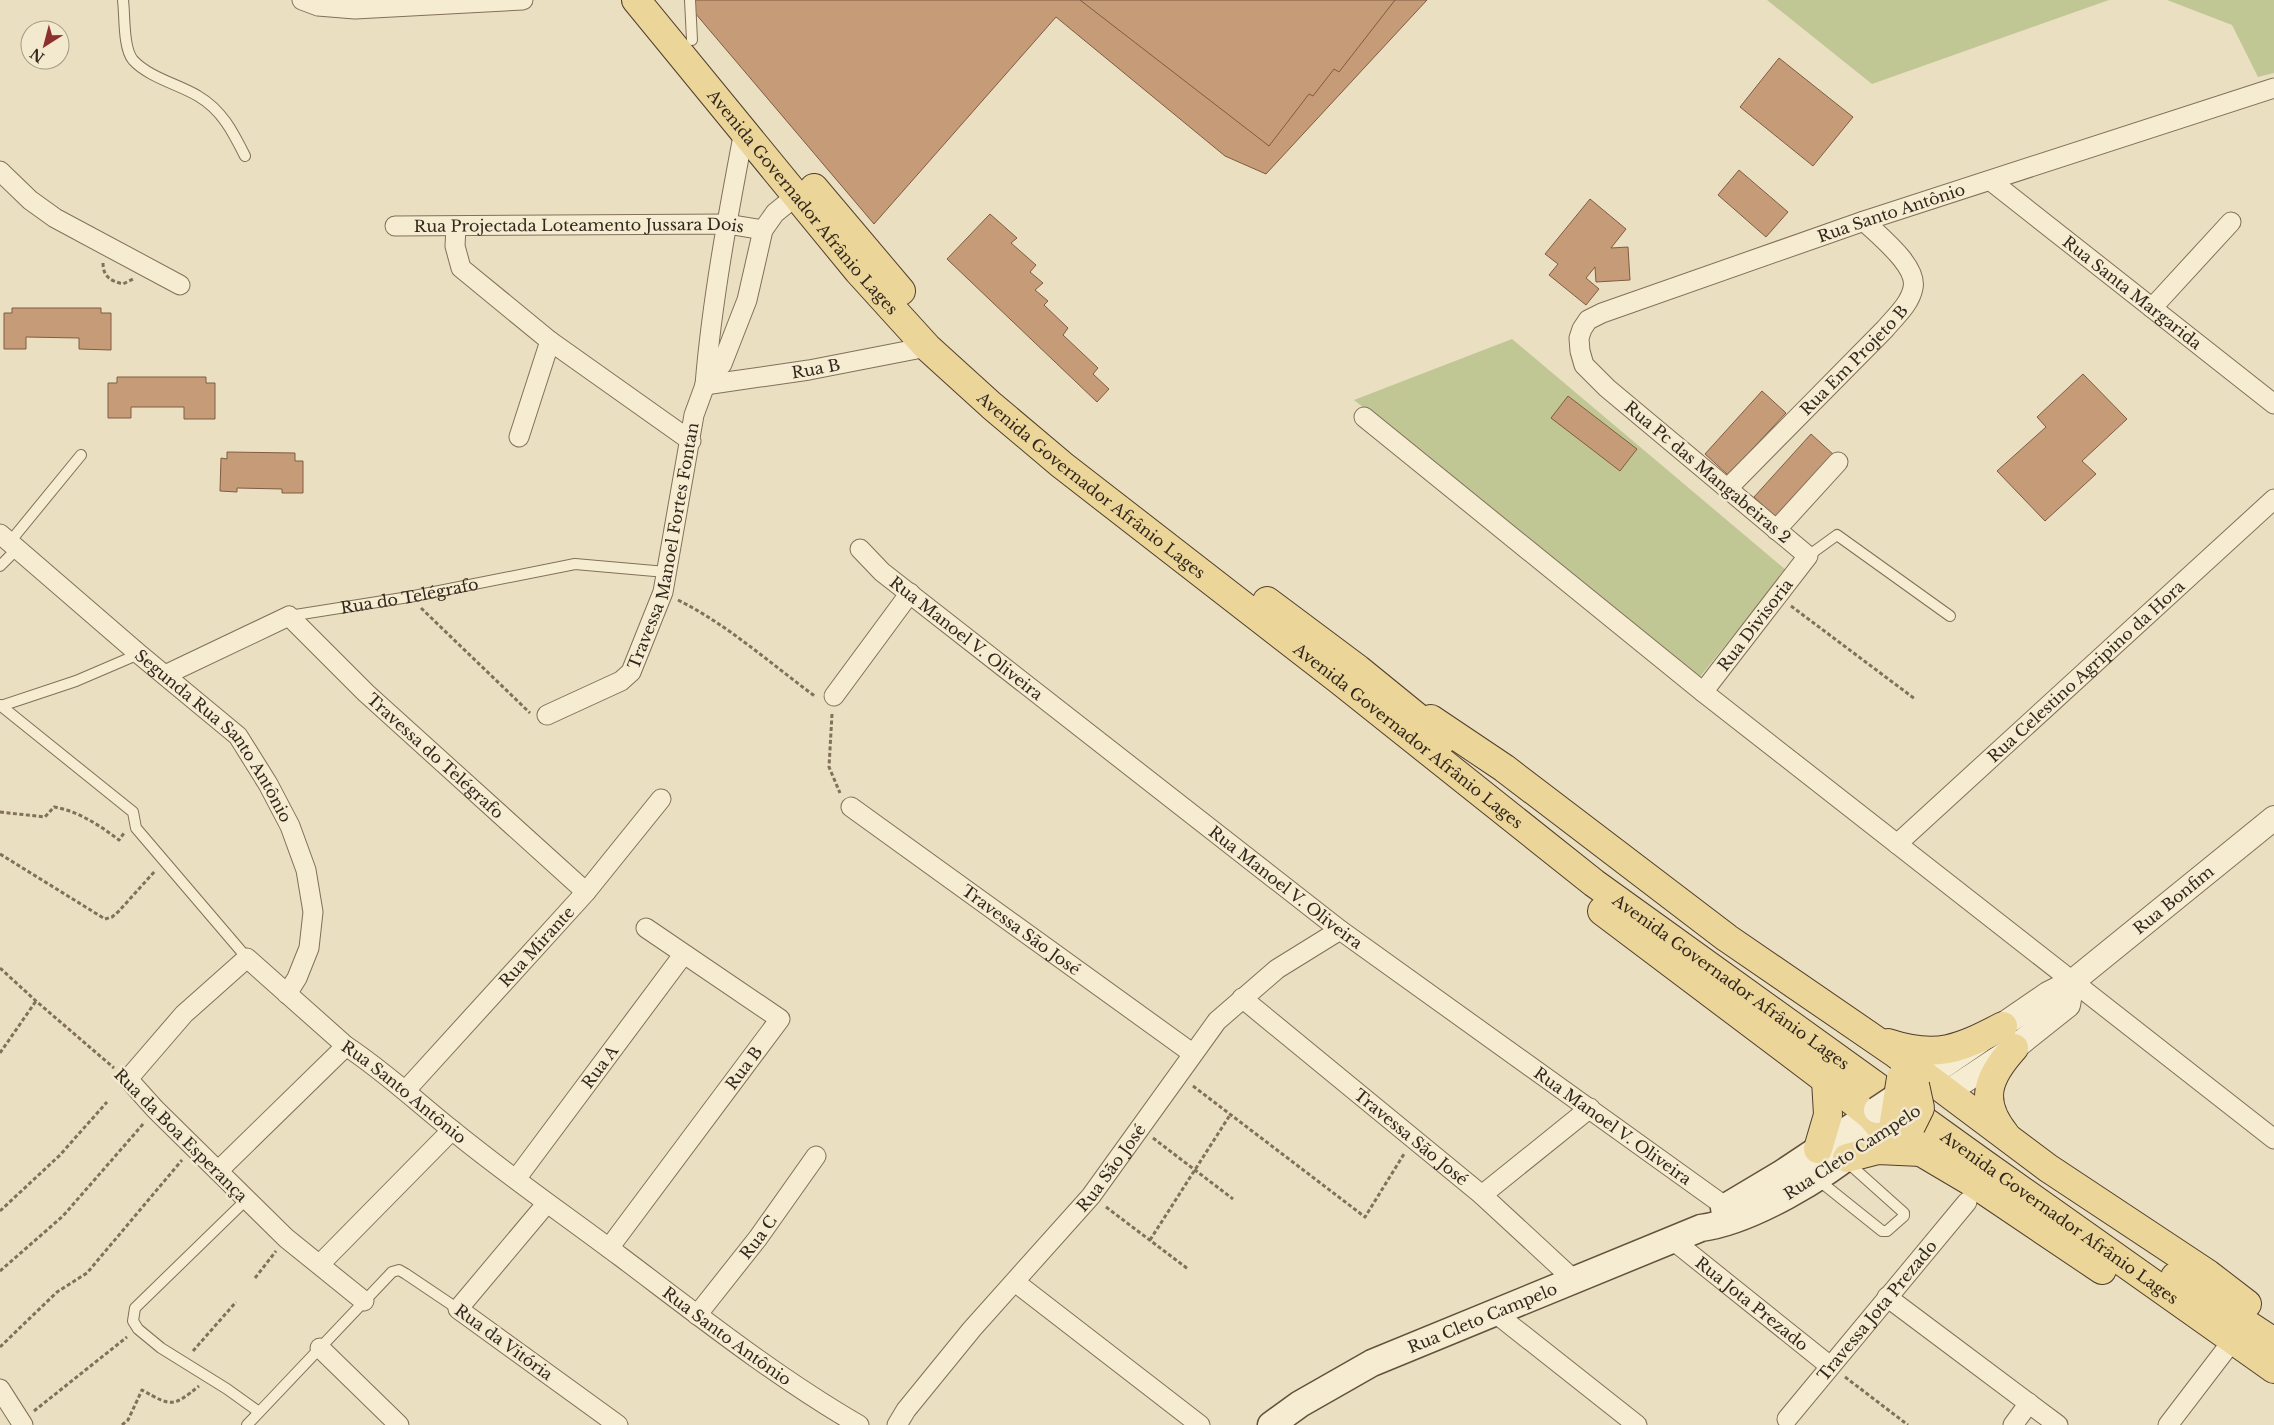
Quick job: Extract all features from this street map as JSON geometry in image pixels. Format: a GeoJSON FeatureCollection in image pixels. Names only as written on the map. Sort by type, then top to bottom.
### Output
{"type":"FeatureCollection","features":[{"type":"Feature","properties":{"kind":"main road","name":"Avenida Governador Afrânio Lages"},"geometry":{"type":"LineString","coordinates":[[636,0],[858,271],[927,347],[992,406],[1062,465],[1348,674],[1659,910],[2008,1163],[2124,1244],[2274,1342]]}},
{"type":"Feature","properties":{"kind":"main road","name":"Avenida Governador Afrânio Lages"},"geometry":{"type":"LineString","coordinates":[[660,0],[931,326],[1003,394],[1073,453],[1348,674],[1594,883],[1975,1158],[2274,1369]]}},
{"type":"Feature","properties":{"kind":"main road"},"geometry":{"type":"LineString","coordinates":[[1348,674],[1504,768],[1726,938],[1874,1039],[1902,1048],[1943,1051],[2008,1037]]}},
{"type":"Feature","properties":{"kind":"main road"},"geometry":{"type":"LineString","coordinates":[[1348,674],[1391,738],[1462,800],[1626,930],[1826,1080],[1905,1100],[2008,1137],[2095,1200],[2208,1274],[2262,1317],[2274,1330]]}},
{"type":"Feature","properties":{"kind":"main road"},"geometry":{"type":"LineString","coordinates":[[2008,1037],[1998,1067],[1989,1086],[1990,1108],[1998,1124],[2008,1137]]}},
{"type":"Feature","properties":{"kind":"main road"},"geometry":{"type":"LineString","coordinates":[[1874,1039],[1905,1100],[1910,1133],[1914,1144],[1921,1152],[1970,1181],[2155,1306],[2206,1337],[2233,1340]]}},
{"type":"Feature","properties":{"kind":"main road"},"geometry":{"type":"LineString","coordinates":[[1818,1149],[1828,1115],[1826,1080]]}},
{"type":"Feature","properties":{"kind":"main road","name":"Rua Cleto Campelo"},"geometry":{"type":"LineString","coordinates":[[1271,1425],[1300,1404],[1372,1363],[1494,1312],[1674,1241],[1701,1228],[1718,1212],[1818,1149],[1905,1100]]}},
{"type":"Feature","properties":{"kind":"main road","name":"Rua Cleto Campelo"},"geometry":{"type":"LineString","coordinates":[[1701,1228],[1719,1226],[1748,1214],[1816,1179],[1846,1159],[1905,1100]]}},
{"type":"Feature","properties":{"kind":"main road"},"geometry":{"type":"LineString","coordinates":[[1846,1159],[1878,1150],[1921,1152]]}},
{"type":"Feature","properties":{"kind":"street"},"geometry":{"type":"LineString","coordinates":[[302,0],[318,6],[355,9],[523,0]]}},
{"type":"Feature","properties":{"kind":"street","name":"Rua Santo Antônio"},"geometry":{"type":"LineString","coordinates":[[1607,388],[1584,365],[1579,338],[1588,320],[1602,313],[1864,221],[2273,89]]}},
{"type":"Feature","properties":{"kind":"street","name":"Travessa Manoel Fortes Fontan"},"geometry":{"type":"LineString","coordinates":[[547,715],[621,681],[631,672],[663,592],[691,441],[694,415],[705,385],[708,351],[727,224],[744,131]]}},
{"type":"Feature","properties":{"kind":"street"},"geometry":{"type":"LineString","coordinates":[[0,171],[30,200],[55,218],[180,285]]}},
{"type":"Feature","properties":{"kind":"street","name":"Rua Santa Margarida"},"geometry":{"type":"LineString","coordinates":[[1991,181],[2274,404]]}},
{"type":"Feature","properties":{"kind":"street","name":"Travessa Manoel Fortes Fontan"},"geometry":{"type":"LineString","coordinates":[[705,385],[722,364],[747,300],[763,230],[775,213],[796,196]]}},
{"type":"Feature","properties":{"kind":"street","name":"Rua Em Projeto B"},"geometry":{"type":"LineString","coordinates":[[1727,489],[1885,329],[1905,304],[1913,288],[1914,277],[1908,265],[1864,221]]}},
{"type":"Feature","properties":{"kind":"street"},"geometry":{"type":"LineString","coordinates":[[2152,308],[2231,222]]}},
{"type":"Feature","properties":{"kind":"street","name":"Rua Projectada Loteamento Jussara Dois"},"geometry":{"type":"LineString","coordinates":[[395,226],[727,224],[763,230]]}},
{"type":"Feature","properties":{"kind":"street"},"geometry":{"type":"LineString","coordinates":[[456,227],[455,246],[461,268],[550,341],[691,441]]}},
{"type":"Feature","properties":{"kind":"street"},"geometry":{"type":"LineString","coordinates":[[519,437],[550,341]]}},
{"type":"Feature","properties":{"kind":"street","name":"Rua B"},"geometry":{"type":"LineString","coordinates":[[705,385],[809,370],[927,347]]}},
{"type":"Feature","properties":{"kind":"street","name":"Rua Pc das Mangabeiras 2"},"geometry":{"type":"LineString","coordinates":[[1607,388],[1808,556]]}},
{"type":"Feature","properties":{"kind":"street"},"geometry":{"type":"LineString","coordinates":[[1364,417],[1703,692],[2072,982],[2270,1131]]}},
{"type":"Feature","properties":{"kind":"street"},"geometry":{"type":"LineString","coordinates":[[1776,530],[1838,462]]}},
{"type":"Feature","properties":{"kind":"street","name":"Rua Celestino Agripino da Hora"},"geometry":{"type":"LineString","coordinates":[[1897,844],[2274,499]]}},
{"type":"Feature","properties":{"kind":"street","name":"Segunda Rua Santo Antônio"},"geometry":{"type":"LineString","coordinates":[[9,542],[238,736],[268,784],[290,826],[306,870],[313,912],[309,948],[297,978],[287,994]]}},
{"type":"Feature","properties":{"kind":"street","name":"Rua Manoel V. Oliveira"},"geometry":{"type":"LineString","coordinates":[[860,549],[882,572],[1340,930],[1590,1108],[1726,1208]]}},
{"type":"Feature","properties":{"kind":"street","name":"Rua Divisoria"},"geometry":{"type":"LineString","coordinates":[[1703,692],[1808,556]]}},
{"type":"Feature","properties":{"kind":"street"},"geometry":{"type":"LineString","coordinates":[[834,696],[910,593]]}},
{"type":"Feature","properties":{"kind":"street","name":"Rua do Telégrafo"},"geometry":{"type":"LineString","coordinates":[[165,675],[289,616]]}},
{"type":"Feature","properties":{"kind":"street","name":"Travessa do Telégrafo"},"geometry":{"type":"LineString","coordinates":[[289,616],[366,693],[586,892]]}},
{"type":"Feature","properties":{"kind":"street","name":"Rua Mirante"},"geometry":{"type":"LineString","coordinates":[[406,1090],[586,892],[661,799]]}},
{"type":"Feature","properties":{"kind":"street","name":"Travessa São José"},"geometry":{"type":"LineString","coordinates":[[851,807],[1192,1053]]}},
{"type":"Feature","properties":{"kind":"street","name":"Rua Bonfim"},"geometry":{"type":"LineString","coordinates":[[1905,1100],[2008,1037],[2048,994],[2072,982],[2274,818]]}},
{"type":"Feature","properties":{"kind":"street","name":"Rua B"},"geometry":{"type":"LineString","coordinates":[[609,1248],[780,1019],[683,955],[646,928]]}},
{"type":"Feature","properties":{"kind":"street","name":"Rua São José"},"geometry":{"type":"LineString","coordinates":[[897,1425],[906,1410],[966,1336],[1091,1196],[1192,1053],[1217,1021],[1277,969],[1340,930]]}},
{"type":"Feature","properties":{"kind":"street","name":"Rua A"},"geometry":{"type":"LineString","coordinates":[[516,1179],[683,955]]}},
{"type":"Feature","properties":{"kind":"street"},"geometry":{"type":"LineString","coordinates":[[128,1079],[184,1014],[246,958]]}},
{"type":"Feature","properties":{"kind":"street","name":"Rua Santo Antônio"},"geometry":{"type":"LineString","coordinates":[[246,958],[346,1046],[406,1090],[452,1130],[516,1179],[697,1315],[829,1408],[859,1425]]}},
{"type":"Feature","properties":{"kind":"street","name":"Travessa São José"},"geometry":{"type":"LineString","coordinates":[[1242,998],[1414,1138],[1482,1196],[1574,1280]]}},
{"type":"Feature","properties":{"kind":"street"},"geometry":{"type":"LineString","coordinates":[[218,1170],[346,1046]]}},
{"type":"Feature","properties":{"kind":"street","name":"Rua da Boa Esperança"},"geometry":{"type":"LineString","coordinates":[[128,1079],[246,1200],[286,1238],[364,1301]]}},
{"type":"Feature","properties":{"kind":"street"},"geometry":{"type":"LineString","coordinates":[[1482,1196],[1590,1108]]}},
{"type":"Feature","properties":{"kind":"street"},"geometry":{"type":"LineString","coordinates":[[320,1264],[452,1130]]}},
{"type":"Feature","properties":{"kind":"street","name":"Rua C"},"geometry":{"type":"LineString","coordinates":[[697,1315],[758,1238],[816,1156]]}},
{"type":"Feature","properties":{"kind":"street"},"geometry":{"type":"LineString","coordinates":[[458,1309],[547,1202]]}},
{"type":"Feature","properties":{"kind":"street","name":"Travessa Jota Prezado"},"geometry":{"type":"LineString","coordinates":[[1787,1419],[1967,1202]]}},
{"type":"Feature","properties":{"kind":"street","name":"Rua Jota Prezado"},"geometry":{"type":"LineString","coordinates":[[1674,1241],[1830,1366]]}},
{"type":"Feature","properties":{"kind":"street"},"geometry":{"type":"LineString","coordinates":[[1015,1282],[1200,1425]]}},
{"type":"Feature","properties":{"kind":"street"},"geometry":{"type":"LineString","coordinates":[[1887,1297],[2058,1425]]}},
{"type":"Feature","properties":{"kind":"street","name":"Rua da Vitória"},"geometry":{"type":"LineString","coordinates":[[458,1309],[618,1425]]}},
{"type":"Feature","properties":{"kind":"street"},"geometry":{"type":"LineString","coordinates":[[1494,1312],[1637,1425]]}},
{"type":"Feature","properties":{"kind":"street"},"geometry":{"type":"LineString","coordinates":[[2168,1425],[2233,1340]]}},
{"type":"Feature","properties":{"kind":"street"},"geometry":{"type":"LineString","coordinates":[[320,1348],[398,1425]]}},
{"type":"Feature","properties":{"kind":"street"},"geometry":{"type":"LineString","coordinates":[[0,1389],[22,1423]]}},
{"type":"Feature","properties":{"kind":"street"},"geometry":{"type":"LineString","coordinates":[[2013,1425],[2029,1403]]}},
{"type":"Feature","properties":{"kind":"lane"},"geometry":{"type":"LineString","coordinates":[[123,0],[127,47],[133,60],[162,78],[199,96],[227,120],[245,156]]}},
{"type":"Feature","properties":{"kind":"lane"},"geometry":{"type":"LineString","coordinates":[[690,0],[692,40]]}},
{"type":"Feature","properties":{"kind":"lane"},"geometry":{"type":"LineString","coordinates":[[0,566],[9,542],[81,455]]}},
{"type":"Feature","properties":{"kind":"lane"},"geometry":{"type":"LineString","coordinates":[[1808,556],[1837,535],[1950,616]]}},
{"type":"Feature","properties":{"kind":"lane","name":"Rua do Telégrafo"},"geometry":{"type":"LineString","coordinates":[[289,616],[409,598],[575,564],[666,572]]}},
{"type":"Feature","properties":{"kind":"lane"},"geometry":{"type":"LineString","coordinates":[[0,706],[76,681],[139,654]]}},
{"type":"Feature","properties":{"kind":"lane","name":"Rua Santo Antônio"},"geometry":{"type":"LineString","coordinates":[[0,706],[133,812],[136,828],[246,958]]}},
{"type":"Feature","properties":{"kind":"lane"},"geometry":{"type":"LineString","coordinates":[[1816,1179],[1882,1231],[1887,1231],[1904,1216],[1904,1213],[1846,1159]]}},
{"type":"Feature","properties":{"kind":"lane"},"geometry":{"type":"LineString","coordinates":[[246,1200],[136,1308],[133,1320],[138,1329],[182,1362],[259,1412]]}},
{"type":"Feature","properties":{"kind":"lane","name":"Rua da Vitória"},"geometry":{"type":"LineString","coordinates":[[364,1301],[387,1277],[399,1270],[458,1309]]}},
{"type":"Feature","properties":{"kind":"lane"},"geometry":{"type":"LineString","coordinates":[[247,1425],[364,1301]]}},
{"type":"Feature","properties":{"kind":"path"},"geometry":{"type":"LineString","coordinates":[[663,592],[696,608],[821,701],[834,696],[829,766],[840,794],[851,807]]}},
{"type":"Feature","properties":{"kind":"path"},"geometry":{"type":"LineString","coordinates":[[1778,596],[1915,699]]}},
{"type":"Feature","properties":{"kind":"path"},"geometry":{"type":"LineString","coordinates":[[409,598],[536,719],[547,715]]}},
{"type":"Feature","properties":{"kind":"path"},"geometry":{"type":"LineString","coordinates":[[0,812],[45,817],[54,807],[69,809],[104,828],[119,840],[129,827],[136,828]]}},
{"type":"Feature","properties":{"kind":"path"},"geometry":{"type":"LineString","coordinates":[[0,854],[105,919],[112,917],[159,867]]}},
{"type":"Feature","properties":{"kind":"path","name":"Rua da Boa Esperança"},"geometry":{"type":"LineString","coordinates":[[0,968],[128,1079]]}},
{"type":"Feature","properties":{"kind":"path"},"geometry":{"type":"LineString","coordinates":[[0,1053],[36,1001]]}},
{"type":"Feature","properties":{"kind":"path"},"geometry":{"type":"LineString","coordinates":[[1177,1074],[1365,1217],[1414,1138]]}},
{"type":"Feature","properties":{"kind":"path"},"geometry":{"type":"LineString","coordinates":[[0,1211],[60,1155],[107,1102]]}},
{"type":"Feature","properties":{"kind":"path"},"geometry":{"type":"LineString","coordinates":[[1150,1240],[1230,1115]]}},
{"type":"Feature","properties":{"kind":"path"},"geometry":{"type":"LineString","coordinates":[[0,1271],[63,1216],[138,1129]]}},
{"type":"Feature","properties":{"kind":"path"},"geometry":{"type":"LineString","coordinates":[[1140,1129],[1233,1199]]}},
{"type":"Feature","properties":{"kind":"path"},"geometry":{"type":"LineString","coordinates":[[0,1347],[57,1292],[87,1273],[175,1169]]}},
{"type":"Feature","properties":{"kind":"path"},"geometry":{"type":"LineString","coordinates":[[1091,1196],[1188,1269]]}},
{"type":"Feature","properties":{"kind":"path"},"geometry":{"type":"LineString","coordinates":[[255,1278],[286,1238]]}},
{"type":"Feature","properties":{"kind":"path"},"geometry":{"type":"LineString","coordinates":[[182,1362],[236,1302]]}},
{"type":"Feature","properties":{"kind":"path"},"geometry":{"type":"LineString","coordinates":[[22,1423],[138,1329]]}},
{"type":"Feature","properties":{"kind":"path"},"geometry":{"type":"LineString","coordinates":[[122,1425],[128,1420],[142,1390],[163,1402],[179,1402],[209,1378]]}},
{"type":"Feature","properties":{"kind":"path"},"geometry":{"type":"LineString","coordinates":[[1860,1388],[1908,1425]]}},
{"type":"Feature","properties":{"kind":"green space"},"geometry":{"type":"Polygon","coordinates":[[[1767,0],[2109,0],[1872,84],[1767,0]]]}},
{"type":"Feature","properties":{"kind":"green space"},"geometry":{"type":"Polygon","coordinates":[[[2167,0],[2274,0],[2274,73],[2258,77],[2232,25],[2167,0]]]}},
{"type":"Feature","properties":{"kind":"green space"},"geometry":{"type":"Polygon","coordinates":[[[1512,339],[1786,570],[1699,678],[1354,400],[1512,339]]]}},
{"type":"Feature","properties":{"kind":"building"},"geometry":{"type":"Polygon","coordinates":[[[684,0],[1427,0],[1266,174],[1225,156],[1056,17],[874,224],[684,0]]]}},
{"type":"Feature","properties":{"kind":"building"},"geometry":{"type":"Polygon","coordinates":[[[1080,0],[1395,0],[1339,72],[1334,69],[1313,96],[1309,94],[1269,146],[1080,0]]]}},
{"type":"Feature","properties":{"kind":"building"},"geometry":{"type":"Polygon","coordinates":[[[1779,58],[1853,117],[1813,166],[1740,107],[1779,58]]]}},
{"type":"Feature","properties":{"kind":"building"},"geometry":{"type":"Polygon","coordinates":[[[1739,170],[1788,212],[1766,237],[1718,195],[1739,170]]]}},
{"type":"Feature","properties":{"kind":"building"},"geometry":{"type":"Polygon","coordinates":[[[1590,199],[1626,229],[1611,248],[1628,247],[1630,280],[1596,282],[1595,267],[1586,278],[1599,289],[1586,305],[1549,275],[1558,264],[1545,254],[1590,199]]]}},
{"type":"Feature","properties":{"kind":"building"},"geometry":{"type":"Polygon","coordinates":[[[990,214],[1017,238],[1011,243],[1036,265],[1030,272],[1043,283],[1035,290],[1048,301],[1044,305],[1068,328],[1063,335],[1098,368],[1093,374],[1109,389],[1097,402],[947,259],[990,214]]]}},
{"type":"Feature","properties":{"kind":"building"},"geometry":{"type":"Polygon","coordinates":[[[12,308],[101,308],[101,313],[111,313],[111,350],[79,349],[79,338],[26,337],[26,349],[4,349],[4,313],[12,313],[12,308]]]}},
{"type":"Feature","properties":{"kind":"building"},"geometry":{"type":"Polygon","coordinates":[[[2083,374],[2127,419],[2082,461],[2096,474],[2045,521],[1997,471],[2046,427],[2037,417],[2083,374]]]}},
{"type":"Feature","properties":{"kind":"building"},"geometry":{"type":"Polygon","coordinates":[[[117,377],[206,377],[206,383],[215,383],[215,419],[184,419],[184,407],[131,407],[131,418],[108,418],[108,383],[117,383],[117,377]]]}},
{"type":"Feature","properties":{"kind":"building"},"geometry":{"type":"Polygon","coordinates":[[[1762,391],[1786,413],[1728,475],[1705,454],[1762,391]]]}},
{"type":"Feature","properties":{"kind":"building"},"geometry":{"type":"Polygon","coordinates":[[[1568,396],[1637,449],[1620,471],[1551,418],[1568,396]]]}},
{"type":"Feature","properties":{"kind":"building"},"geometry":{"type":"Polygon","coordinates":[[[1811,434],[1835,456],[1777,519],[1754,497],[1811,434]]]}},
{"type":"Feature","properties":{"kind":"building"},"geometry":{"type":"Polygon","coordinates":[[[227,452],[295,453],[295,461],[303,461],[303,493],[282,493],[282,489],[237,488],[237,492],[220,491],[221,458],[227,459],[227,452]]]}}]}
